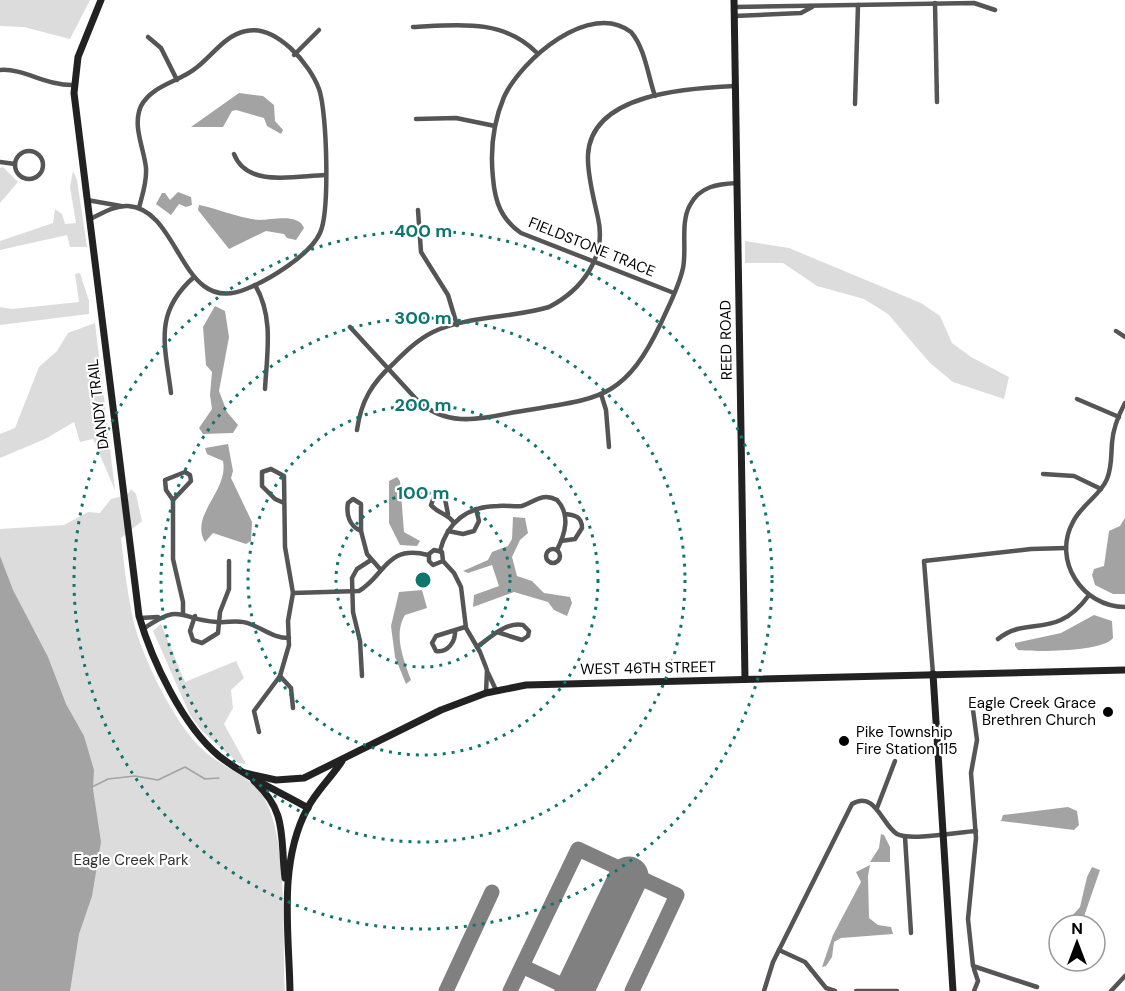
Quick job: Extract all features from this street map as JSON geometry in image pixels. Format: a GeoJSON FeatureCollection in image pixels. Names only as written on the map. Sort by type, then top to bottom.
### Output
{"type":"FeatureCollection","features":[{"type":"Feature","properties":{"kind":"street","name":"DANDY TRAIL"},"geometry":{"type":"LineString","coordinates":[[101,0],[78,57],[74,85],[139,618],[189,722],[213,750],[245,773]]}},
{"type":"Feature","properties":{"kind":"street"},"geometry":{"type":"LineString","coordinates":[[734,3],[814,6],[974,3],[995,10]]}},
{"type":"Feature","properties":{"kind":"street","name":"REED ROAD"},"geometry":{"type":"LineString","coordinates":[[734,3],[745,679]]}},
{"type":"Feature","properties":{"kind":"street"},"geometry":{"type":"LineString","coordinates":[[935,3],[937,102]]}},
{"type":"Feature","properties":{"kind":"street"},"geometry":{"type":"LineString","coordinates":[[855,104],[858,5]]}},
{"type":"Feature","properties":{"kind":"street"},"geometry":{"type":"LineString","coordinates":[[734,16],[801,13],[814,6]]}},
{"type":"Feature","properties":{"kind":"street","name":"FIELDSTONE TRACE"},"geometry":{"type":"LineString","coordinates":[[655,96],[639,45],[630,32],[608,18],[583,19],[554,36],[536,52],[508,89],[495,126],[492,155],[494,192],[505,219],[521,233],[674,293]]}},
{"type":"Feature","properties":{"kind":"street"},"geometry":{"type":"LineString","coordinates":[[413,27],[489,27],[510,33],[536,52]]}},
{"type":"Feature","properties":{"kind":"street"},"geometry":{"type":"LineString","coordinates":[[87,200],[140,208],[161,225],[194,277],[206,287],[222,292],[241,291],[255,285],[298,258],[315,241],[326,213],[321,95],[311,73],[272,34],[259,30],[245,31],[230,38],[190,73],[149,95],[139,114],[138,129],[146,176],[140,208]]}},
{"type":"Feature","properties":{"kind":"street"},"geometry":{"type":"LineString","coordinates":[[294,54],[319,30]]}},
{"type":"Feature","properties":{"kind":"street"},"geometry":{"type":"LineString","coordinates":[[148,37],[161,48],[177,80]]}},
{"type":"Feature","properties":{"kind":"street"},"geometry":{"type":"LineString","coordinates":[[0,70],[13,71],[52,84],[74,85]]}},
{"type":"Feature","properties":{"kind":"street"},"geometry":{"type":"LineString","coordinates":[[357,430],[359,414],[367,393],[388,368],[423,338],[457,325],[549,307],[575,291],[594,262],[600,232],[588,161],[590,142],[597,127],[612,112],[655,96],[691,87],[735,86]]}},
{"type":"Feature","properties":{"kind":"street"},"geometry":{"type":"LineString","coordinates":[[416,119],[461,119],[495,126]]}},
{"type":"Feature","properties":{"kind":"street"},"geometry":{"type":"LineString","coordinates":[[30,152],[39,156],[43,166],[36,177],[26,179],[17,173],[15,164],[20,154],[30,152]]}},
{"type":"Feature","properties":{"kind":"street"},"geometry":{"type":"LineString","coordinates":[[234,154],[240,166],[255,176],[325,175]]}},
{"type":"Feature","properties":{"kind":"street"},"geometry":{"type":"LineString","coordinates":[[0,162],[15,164]]}},
{"type":"Feature","properties":{"kind":"street"},"geometry":{"type":"LineString","coordinates":[[350,327],[425,408],[455,420],[476,419],[601,394],[624,380],[639,365],[674,293],[683,265],[685,219],[690,204],[708,188],[737,183]]}},
{"type":"Feature","properties":{"kind":"street"},"geometry":{"type":"LineString","coordinates":[[89,219],[121,206]]}},
{"type":"Feature","properties":{"kind":"street"},"geometry":{"type":"LineString","coordinates":[[418,210],[421,252],[448,296],[457,325]]}},
{"type":"Feature","properties":{"kind":"street"},"geometry":{"type":"LineString","coordinates":[[171,393],[164,324],[175,296],[194,277]]}},
{"type":"Feature","properties":{"kind":"street"},"geometry":{"type":"LineString","coordinates":[[255,285],[265,305],[268,319],[265,389]]}},
{"type":"Feature","properties":{"kind":"street"},"geometry":{"type":"LineString","coordinates":[[1116,331],[1125,337]]}},
{"type":"Feature","properties":{"kind":"street"},"geometry":{"type":"LineString","coordinates":[[601,394],[606,410],[609,447]]}},
{"type":"Feature","properties":{"kind":"street"},"geometry":{"type":"LineString","coordinates":[[1077,399],[1119,417]]}},
{"type":"Feature","properties":{"kind":"street"},"geometry":{"type":"LineString","coordinates":[[1125,404],[1113,433],[1109,474],[1101,489],[1074,519],[1066,548],[1072,574],[1089,595],[1106,604],[1125,607]]}},
{"type":"Feature","properties":{"kind":"street"},"geometry":{"type":"LineString","coordinates":[[259,732],[254,711],[280,676],[289,638],[288,621],[293,593],[286,556],[284,476],[271,469],[262,472],[262,486],[269,494],[284,503]]}},
{"type":"Feature","properties":{"kind":"street"},"geometry":{"type":"LineString","coordinates":[[173,500],[191,481],[187,472],[170,476],[165,480],[166,490],[173,500],[173,559],[183,602],[183,613]]}},
{"type":"Feature","properties":{"kind":"street"},"geometry":{"type":"LineString","coordinates":[[1043,474],[1074,476],[1101,489]]}},
{"type":"Feature","properties":{"kind":"street"},"geometry":{"type":"LineString","coordinates":[[440,551],[454,523],[476,509],[520,506],[547,496],[557,500],[565,514],[565,528],[557,550]]}},
{"type":"Feature","properties":{"kind":"street"},"geometry":{"type":"LineString","coordinates":[[448,514],[433,508],[431,505],[434,497],[445,499],[448,514],[454,523]]}},
{"type":"Feature","properties":{"kind":"street"},"geometry":{"type":"LineString","coordinates":[[361,531],[354,528],[348,513],[348,503],[353,499],[361,504],[361,531],[371,560],[380,569]]}},
{"type":"Feature","properties":{"kind":"street"},"geometry":{"type":"LineString","coordinates":[[448,531],[463,534],[474,531],[479,521],[476,509]]}},
{"type":"Feature","properties":{"kind":"street"},"geometry":{"type":"LineString","coordinates":[[561,541],[575,539],[582,528],[581,520],[576,516],[565,514]]}},
{"type":"Feature","properties":{"kind":"street"},"geometry":{"type":"LineString","coordinates":[[953,991],[924,561],[1031,549],[1066,548]]}},
{"type":"Feature","properties":{"kind":"street"},"geometry":{"type":"LineString","coordinates":[[293,593],[352,592],[364,588],[380,569],[394,558],[407,554],[428,555],[434,550],[440,551],[444,556],[443,561],[454,573],[461,587],[465,627],[477,647],[496,690]]}},
{"type":"Feature","properties":{"kind":"street"},"geometry":{"type":"LineString","coordinates":[[428,555],[433,565],[443,561]]}},
{"type":"Feature","properties":{"kind":"street"},"geometry":{"type":"LineString","coordinates":[[362,676],[360,641],[353,612],[352,592],[354,572],[371,560]]}},
{"type":"Feature","properties":{"kind":"street"},"geometry":{"type":"LineString","coordinates":[[195,616],[190,635],[200,643],[218,633],[220,612],[229,589],[229,561]]}},
{"type":"Feature","properties":{"kind":"street"},"geometry":{"type":"LineString","coordinates":[[998,639],[1014,630],[1056,623],[1077,610],[1089,595]]}},
{"type":"Feature","properties":{"kind":"street"},"geometry":{"type":"LineString","coordinates":[[139,618],[183,613],[220,622],[246,622],[276,637],[289,638]]}},
{"type":"Feature","properties":{"kind":"street"},"geometry":{"type":"LineString","coordinates":[[143,629],[161,616]]}},
{"type":"Feature","properties":{"kind":"street"},"geometry":{"type":"LineString","coordinates":[[477,647],[497,632],[513,624],[523,625],[529,631],[528,636],[522,640],[497,632]]}},
{"type":"Feature","properties":{"kind":"street"},"geometry":{"type":"LineString","coordinates":[[455,630],[455,639],[450,646],[440,652],[434,649],[434,638],[455,630],[465,627]]}},
{"type":"Feature","properties":{"kind":"street","name":"WEST 46TH STREET"},"geometry":{"type":"LineString","coordinates":[[288,899],[291,853],[308,807],[343,759],[433,714],[496,690],[550,683],[1125,670]]}},
{"type":"Feature","properties":{"kind":"street"},"geometry":{"type":"LineString","coordinates":[[486,693],[488,673]]}},
{"type":"Feature","properties":{"kind":"street"},"geometry":{"type":"LineString","coordinates":[[280,676],[291,688],[293,708]]}},
{"type":"Feature","properties":{"kind":"street"},"geometry":{"type":"LineString","coordinates":[[973,710],[977,742],[971,778],[976,831],[968,919],[974,968],[978,981],[974,991]]}},
{"type":"Feature","properties":{"kind":"street"},"geometry":{"type":"LineString","coordinates":[[245,773],[276,780],[293,780],[319,772],[343,759]]}},
{"type":"Feature","properties":{"kind":"street"},"geometry":{"type":"LineString","coordinates":[[877,808],[895,761]]}},
{"type":"Feature","properties":{"kind":"street"},"geometry":{"type":"LineString","coordinates":[[245,773],[308,807]]}},
{"type":"Feature","properties":{"kind":"street"},"geometry":{"type":"LineString","coordinates":[[245,773],[267,795],[280,820],[288,899],[290,991]]}},
{"type":"Feature","properties":{"kind":"street"},"geometry":{"type":"LineString","coordinates":[[764,991],[779,950],[848,808],[859,801],[877,808],[893,831],[905,837],[976,831]]}},
{"type":"Feature","properties":{"kind":"street"},"geometry":{"type":"LineString","coordinates":[[905,837],[911,933]]}},
{"type":"Feature","properties":{"kind":"street"},"geometry":{"type":"LineString","coordinates":[[779,950],[804,962],[826,988],[835,991]]}},
{"type":"Feature","properties":{"kind":"street"},"geometry":{"type":"LineString","coordinates":[[974,968],[1037,987]]}},
{"type":"Feature","properties":{"kind":"street"},"geometry":{"type":"LineString","coordinates":[[1111,991],[1125,976]]}},
{"type":"Feature","properties":{"kind":"street"},"geometry":{"type":"LineString","coordinates":[[855,991],[897,991]]}},
{"type":"Feature","properties":{"kind":"green space"},"geometry":{"type":"Polygon","coordinates":[[[0,0],[90,0],[70,39],[24,27],[0,26],[0,0]]]}},
{"type":"Feature","properties":{"kind":"green space"},"geometry":{"type":"Polygon","coordinates":[[[3,167],[18,182],[0,203],[0,168],[3,167]]]}},
{"type":"Feature","properties":{"kind":"green space"},"geometry":{"type":"Polygon","coordinates":[[[73,171],[77,180],[87,247],[70,247],[67,235],[0,250],[0,241],[53,223],[55,209],[62,214],[65,224],[76,223],[70,187],[73,171]]]}},
{"type":"Feature","properties":{"kind":"green space"},"geometry":{"type":"Polygon","coordinates":[[[745,241],[789,248],[921,303],[940,316],[952,343],[971,357],[1009,377],[1004,399],[953,382],[930,363],[888,314],[864,299],[817,286],[783,263],[745,263],[745,241]]]}},
{"type":"Feature","properties":{"kind":"green space"},"geometry":{"type":"Polygon","coordinates":[[[80,273],[89,301],[89,314],[0,325],[0,307],[12,309],[79,302],[75,274],[80,273]]]}},
{"type":"Feature","properties":{"kind":"green space"},"geometry":{"type":"Polygon","coordinates":[[[95,323],[115,490],[93,439],[80,442],[74,422],[45,439],[0,458],[0,434],[15,428],[39,367],[57,351],[68,333],[95,323]]]}},
{"type":"Feature","properties":{"kind":"green space","name":"Eagle Creek Park"},"geometry":{"type":"Polygon","coordinates":[[[131,489],[136,494],[142,521],[121,538],[127,589],[143,652],[171,707],[192,739],[210,756],[259,790],[272,817],[281,864],[285,991],[0,991],[0,529],[64,525],[88,512],[100,513],[111,499],[127,495],[131,489]]]}},
{"type":"Feature","properties":{"kind":"green space"},"geometry":{"type":"Polygon","coordinates":[[[161,624],[185,682],[236,661],[244,678],[231,690],[233,708],[224,724],[246,764],[239,763],[223,750],[201,730],[190,715],[153,631],[161,624]]]}},
{"type":"Feature","properties":{"kind":"shaded area"},"geometry":{"type":"Polygon","coordinates":[[[239,93],[263,96],[274,105],[275,121],[283,130],[281,134],[267,126],[264,118],[236,110],[232,111],[223,127],[191,127],[239,93]]]}},
{"type":"Feature","properties":{"kind":"shaded area"},"geometry":{"type":"Polygon","coordinates":[[[178,192],[191,197],[192,205],[186,207],[179,204],[171,215],[156,204],[162,193],[165,193],[170,200],[178,192]]]}},
{"type":"Feature","properties":{"kind":"shaded area"},"geometry":{"type":"Polygon","coordinates":[[[199,205],[253,219],[296,220],[304,228],[296,240],[287,238],[284,234],[266,231],[229,249],[198,210],[199,205]]]}},
{"type":"Feature","properties":{"kind":"shaded area"},"geometry":{"type":"Polygon","coordinates":[[[215,306],[225,311],[229,337],[219,391],[227,412],[238,425],[233,433],[203,434],[199,428],[212,409],[210,395],[212,372],[206,365],[203,327],[215,306]]]}},
{"type":"Feature","properties":{"kind":"shaded area"},"geometry":{"type":"Polygon","coordinates":[[[228,444],[233,471],[231,478],[252,522],[251,541],[246,544],[213,533],[205,542],[201,532],[205,512],[223,472],[223,461],[207,454],[205,448],[228,444]]]}},
{"type":"Feature","properties":{"kind":"shaded area"},"geometry":{"type":"Polygon","coordinates":[[[397,477],[400,481],[404,532],[420,541],[417,546],[400,545],[389,523],[389,481],[397,477]]]}},
{"type":"Feature","properties":{"kind":"shaded area"},"geometry":{"type":"Polygon","coordinates":[[[513,517],[525,518],[528,533],[520,540],[512,557],[517,576],[532,581],[544,593],[570,597],[572,603],[567,616],[554,610],[548,602],[514,592],[473,607],[474,595],[499,586],[492,565],[468,573],[463,571],[488,560],[492,552],[508,546],[512,539],[513,517]]]}},
{"type":"Feature","properties":{"kind":"shaded area"},"geometry":{"type":"Polygon","coordinates":[[[1125,518],[1125,594],[1113,594],[1095,585],[1092,575],[1094,569],[1104,566],[1109,531],[1120,526],[1125,518]]]}},
{"type":"Feature","properties":{"kind":"shaded area"},"geometry":{"type":"Polygon","coordinates":[[[0,556],[13,590],[48,657],[66,704],[84,736],[94,770],[93,789],[101,842],[92,896],[79,934],[70,991],[0,991],[0,556]]]}},
{"type":"Feature","properties":{"kind":"shaded area"},"geometry":{"type":"Polygon","coordinates":[[[422,590],[427,608],[405,615],[400,630],[401,648],[411,680],[406,684],[395,657],[391,626],[399,592],[422,590]]]}},
{"type":"Feature","properties":{"kind":"shaded area"},"geometry":{"type":"Polygon","coordinates":[[[1094,615],[1112,621],[1113,638],[1107,643],[1053,651],[1018,650],[1015,646],[1015,643],[1061,633],[1094,615]]]}},
{"type":"Feature","properties":{"kind":"shaded area"},"geometry":{"type":"Polygon","coordinates":[[[1068,807],[1077,811],[1079,825],[1074,830],[1001,821],[1003,815],[1068,807]]]}},
{"type":"Feature","properties":{"kind":"shaded area"},"geometry":{"type":"Polygon","coordinates":[[[881,834],[884,835],[890,847],[890,862],[870,862],[879,848],[881,834]]]}},
{"type":"Feature","properties":{"kind":"shaded area"},"geometry":{"type":"Polygon","coordinates":[[[870,865],[869,918],[878,925],[891,927],[893,934],[841,938],[834,942],[832,957],[826,966],[822,967],[833,935],[861,882],[856,872],[870,865]]]}},
{"type":"Feature","properties":{"kind":"shaded area"},"geometry":{"type":"Polygon","coordinates":[[[1092,867],[1100,870],[1085,913],[1075,913],[1080,907],[1087,877],[1092,867]]]}},
{"type":"Feature","properties":{"kind":"waterway"},"geometry":{"type":"LineString","coordinates":[[92,787],[108,779],[135,776],[158,780],[185,767],[205,779],[219,778]]}},
{"type":"Feature","properties":{"kind":"taxiway"},"geometry":{"type":"LineString","coordinates":[[510,991],[578,849],[677,895],[632,991]]}},
{"type":"Feature","properties":{"kind":"taxiway"},"geometry":{"type":"LineString","coordinates":[[446,991],[492,892]]}},
{"type":"Feature","properties":{"kind":"taxiway"},"geometry":{"type":"LineString","coordinates":[[526,968],[575,991]]}},
{"type":"Feature","properties":{"kind":"runway"},"geometry":{"type":"LineString","coordinates":[[574,991],[629,876]]}},
{"type":"Feature","properties":{"kind":"place","name":"Eagle Creek Grace Brethren Church"},"geometry":{"type":"Point","coordinates":[1108,712]}},
{"type":"Feature","properties":{"kind":"place","name":"Pike Township Fire Station 115"},"geometry":{"type":"Point","coordinates":[844,741]}}]}
